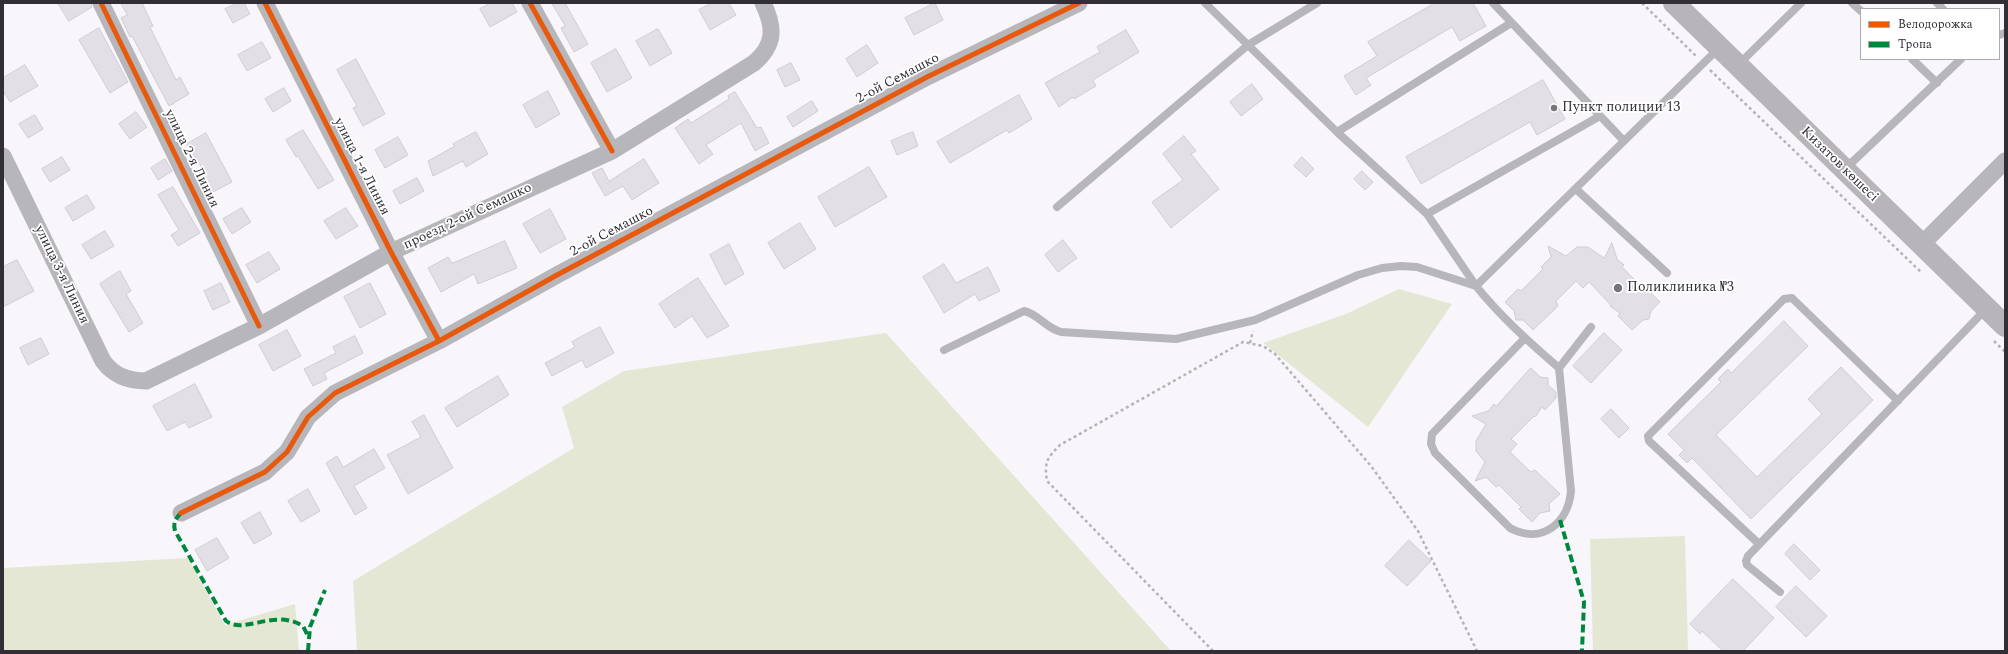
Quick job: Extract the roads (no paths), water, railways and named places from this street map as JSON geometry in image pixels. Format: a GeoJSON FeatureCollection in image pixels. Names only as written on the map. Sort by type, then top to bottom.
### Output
{"type":"FeatureCollection","features":[{"type":"Feature","properties":{"kind":"main road","name":"Кизатов көшесі"},"geometry":{"type":"LineString","coordinates":[[1674,3],[1921,245],[1980,315],[2005,326]]}},
{"type":"Feature","properties":{"kind":"street","name":"улица 2-я Линия"},"geometry":{"type":"LineString","coordinates":[[101,3],[259,326]]}},
{"type":"Feature","properties":{"kind":"street","name":"улица 1-я Линия"},"geometry":{"type":"LineString","coordinates":[[265,3],[391,252],[439,341]]}},
{"type":"Feature","properties":{"kind":"street"},"geometry":{"type":"LineString","coordinates":[[530,3],[612,150]]}},
{"type":"Feature","properties":{"kind":"street","name":"проезд 2-ой Семашко"},"geometry":{"type":"LineString","coordinates":[[133,381],[146,381],[259,326],[391,252],[612,150],[754,63],[764,54],[770,44],[772,28],[768,13],[763,3]]}},
{"type":"Feature","properties":{"kind":"street","name":"2-ой Семашко"},"geometry":{"type":"LineString","coordinates":[[182,513],[265,472],[287,452],[308,417],[335,393],[439,341],[920,80],[1079,3]]}},
{"type":"Feature","properties":{"kind":"street","name":"улица 3-я Линия"},"geometry":{"type":"LineString","coordinates":[[3,156],[103,361],[110,370],[133,381]]}},
{"type":"Feature","properties":{"kind":"street"},"geometry":{"type":"LineString","coordinates":[[1921,245],[2004,165]]}},
{"type":"Feature","properties":{"kind":"lane"},"geometry":{"type":"LineString","coordinates":[[1205,3],[1337,132],[1427,214],[1476,286],[1500,315],[1524,339],[1559,368]]}},
{"type":"Feature","properties":{"kind":"lane"},"geometry":{"type":"LineString","coordinates":[[1057,207],[1248,45],[1317,3]]}},
{"type":"Feature","properties":{"kind":"lane"},"geometry":{"type":"LineString","coordinates":[[1493,3],[1624,141]]}},
{"type":"Feature","properties":{"kind":"lane"},"geometry":{"type":"LineString","coordinates":[[1738,66],[1802,3]]}},
{"type":"Feature","properties":{"kind":"lane"},"geometry":{"type":"LineString","coordinates":[[1852,3],[1860,11]]}},
{"type":"Feature","properties":{"kind":"lane"},"geometry":{"type":"LineString","coordinates":[[1337,132],[1511,23]]}},
{"type":"Feature","properties":{"kind":"lane"},"geometry":{"type":"LineString","coordinates":[[1476,286],[1720,47]]}},
{"type":"Feature","properties":{"kind":"lane"},"geometry":{"type":"LineString","coordinates":[[1913,60],[1937,83]]}},
{"type":"Feature","properties":{"kind":"lane"},"geometry":{"type":"LineString","coordinates":[[1845,169],[1960,60]]}},
{"type":"Feature","properties":{"kind":"lane"},"geometry":{"type":"LineString","coordinates":[[1427,214],[1600,116]]}},
{"type":"Feature","properties":{"kind":"lane"},"geometry":{"type":"LineString","coordinates":[[1576,189],[1667,273]]}},
{"type":"Feature","properties":{"kind":"lane"},"geometry":{"type":"LineString","coordinates":[[944,350],[1024,311],[1033,314],[1047,326],[1061,332],[1176,339],[1255,320],[1358,275],[1388,267],[1417,267],[1476,286]]}},
{"type":"Feature","properties":{"kind":"lane"},"geometry":{"type":"LineString","coordinates":[[1759,544],[1649,441],[1648,436],[1784,300],[1788,298],[1792,298],[1898,401]]}},
{"type":"Feature","properties":{"kind":"lane"},"geometry":{"type":"LineString","coordinates":[[1780,592],[1747,565],[1746,561],[1748,556],[1980,315]]}},
{"type":"Feature","properties":{"kind":"lane"},"geometry":{"type":"LineString","coordinates":[[1524,339],[1432,434],[1431,444],[1435,453],[1510,528],[1523,533],[1538,534],[1554,526],[1567,510],[1570,501],[1569,469],[1559,368],[1591,327]]}},
{"type":"Feature","properties":{"kind":"place","name":"Пункт полиции 13"},"geometry":{"type":"Point","coordinates":[1554,108]}},
{"type":"Feature","properties":{"kind":"place","name":"Поликлиника №3"},"geometry":{"type":"Point","coordinates":[1618,288]}}]}
